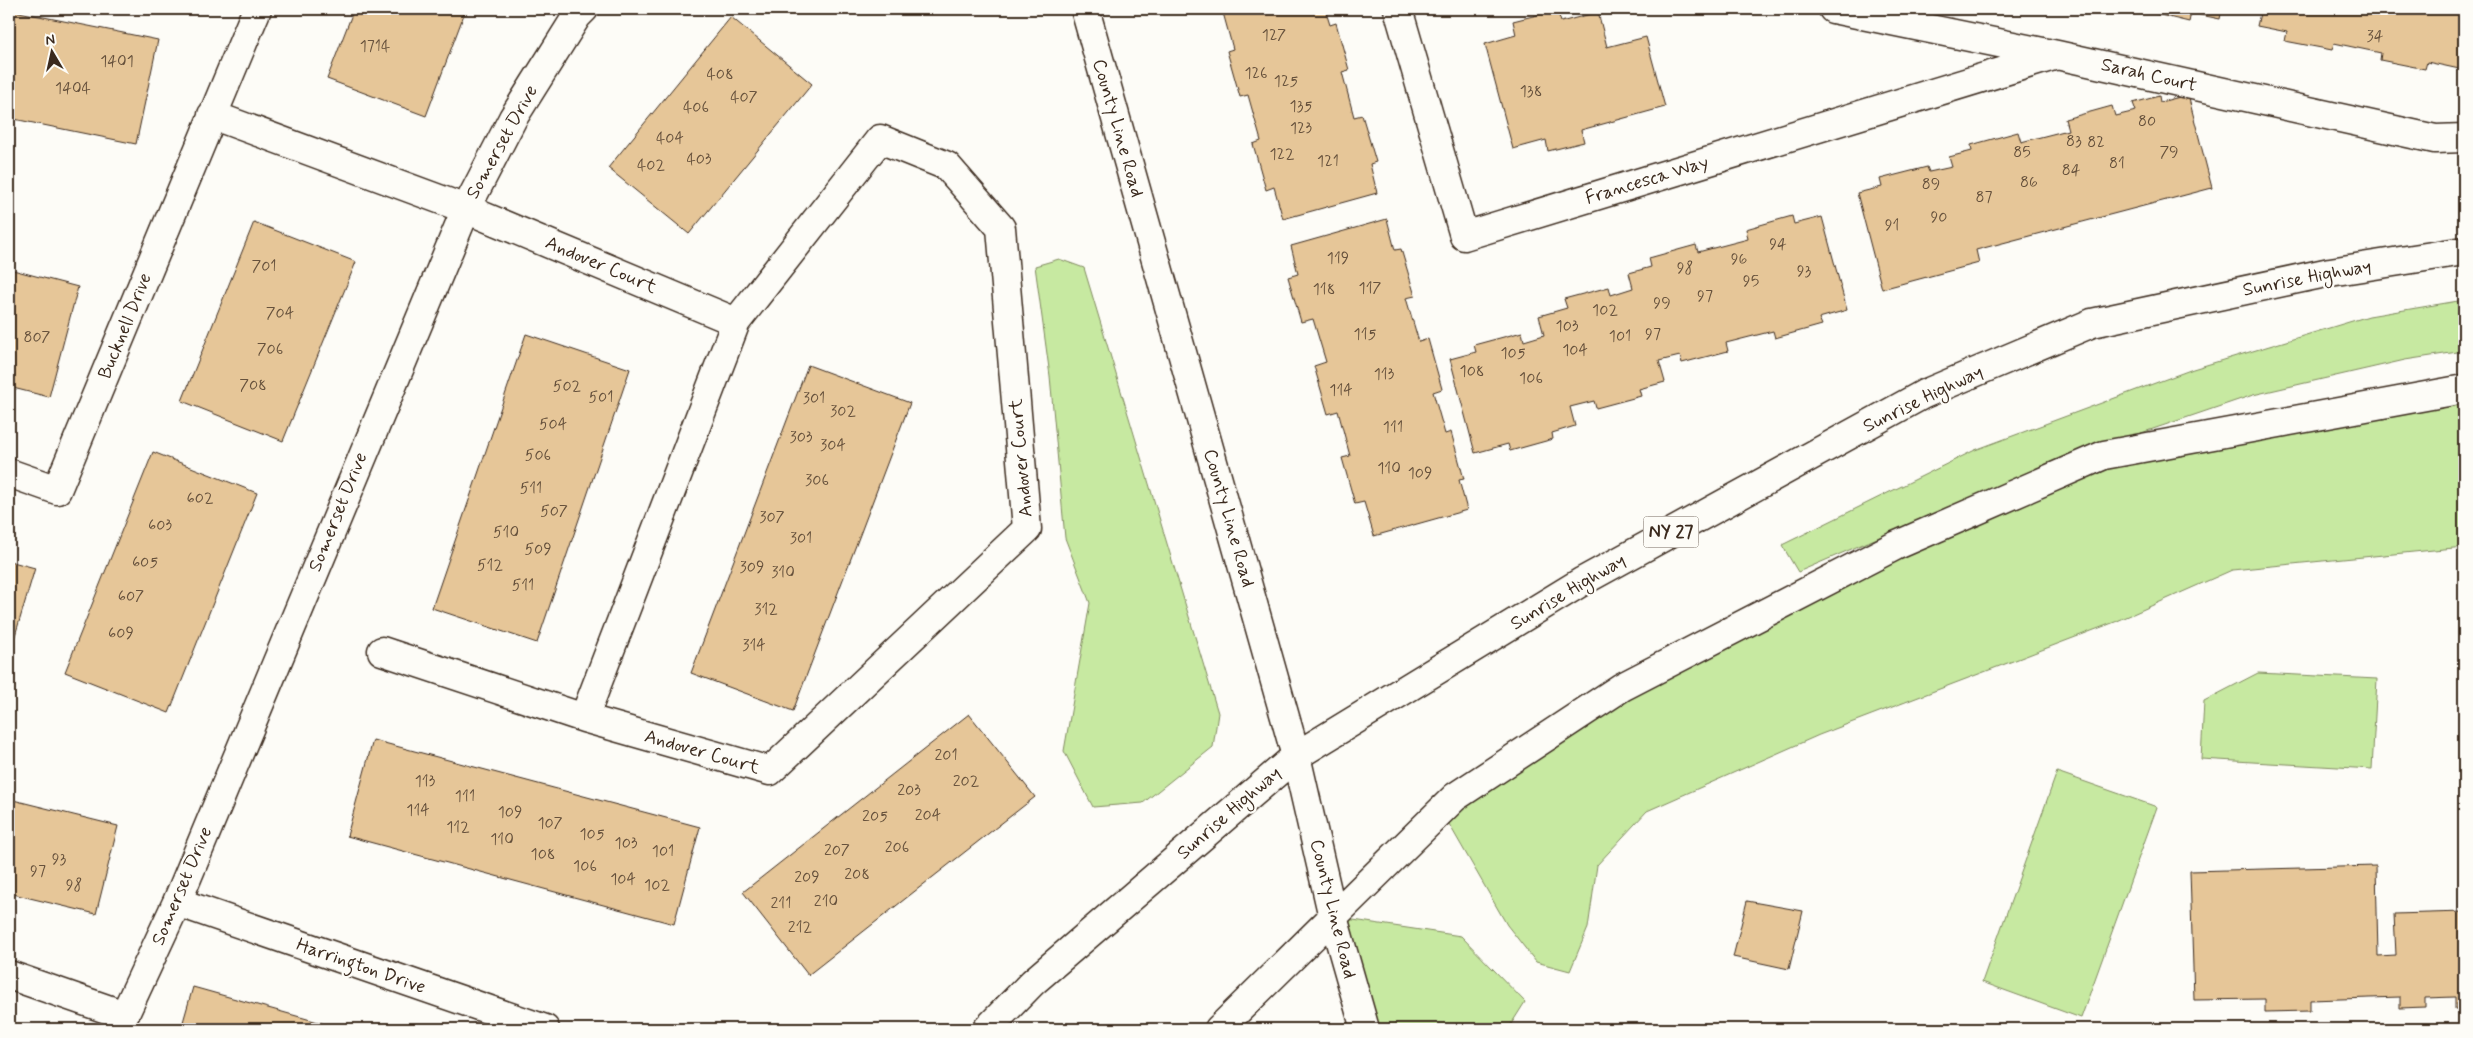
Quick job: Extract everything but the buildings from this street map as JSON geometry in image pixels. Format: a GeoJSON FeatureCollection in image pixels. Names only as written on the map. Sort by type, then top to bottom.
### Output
{"type":"FeatureCollection","features":[{"type":"Feature","properties":{"kind":"main road","name":"Bucknell Drive"},"geometry":{"type":"LineString","coordinates":[[9,473],[57,490],[255,9]]}},
{"type":"Feature","properties":{"kind":"main road","name":"Somerset Drive"},"geometry":{"type":"LineString","coordinates":[[121,1022],[177,902],[466,208],[513,118],[577,16],[584,9]]}},
{"type":"Feature","properties":{"kind":"main road","name":"County Line Road"},"geometry":{"type":"LineString","coordinates":[[1085,9],[1296,756],[1333,917],[1365,1029]]}},
{"type":"Feature","properties":{"kind":"main road","name":"Francesca Way"},"geometry":{"type":"LineString","coordinates":[[1398,9],[1464,236],[2058,55]]}},
{"type":"Feature","properties":{"kind":"main road","name":"Sarah Court"},"geometry":{"type":"LineString","coordinates":[[1833,9],[2058,55],[2435,139],[2464,138]]}},
{"type":"Feature","properties":{"kind":"main road"},"geometry":{"type":"LineString","coordinates":[[212,115],[466,208]]}},
{"type":"Feature","properties":{"kind":"main road","name":"Andover Court"},"geometry":{"type":"LineString","coordinates":[[382,651],[584,718],[770,771],[1027,529],[1001,228],[947,166],[880,140],[736,322],[584,718]]}},
{"type":"Feature","properties":{"kind":"main road","name":"Andover Court"},"geometry":{"type":"LineString","coordinates":[[466,208],[736,322]]}},
{"type":"Feature","properties":{"kind":"main road","name":"Sunrise Highway"},"geometry":{"type":"LineString","coordinates":[[987,1029],[1033,982],[1296,756],[1583,582],[1924,394],[2092,323],[2330,272],[2464,250]]}},
{"type":"Feature","properties":{"kind":"main road"},"geometry":{"type":"LineString","coordinates":[[1219,1029],[1455,797],[1622,687],[1895,546],[2104,455],[2464,389]]}},
{"type":"Feature","properties":{"kind":"main road","name":"Harrington Drive"},"geometry":{"type":"LineString","coordinates":[[177,902],[545,1029]]}},
{"type":"Feature","properties":{"kind":"main road"},"geometry":{"type":"LineString","coordinates":[[9,976],[121,1022]]}},
{"type":"Feature","properties":{"kind":"green space"},"geometry":{"type":"Polygon","coordinates":[[[1059,259],[1084,268],[1218,713],[1213,747],[1143,803],[1093,807],[1064,751],[1090,603],[1065,538],[1050,376],[1035,266],[1059,259]]]}},
{"type":"Feature","properties":{"kind":"green space"},"geometry":{"type":"Polygon","coordinates":[[[2464,300],[2464,351],[2405,360],[2253,395],[2047,465],[1798,572],[1782,545],[1975,450],[2193,369],[2369,316],[2464,300]]]}},
{"type":"Feature","properties":{"kind":"green space"},"geometry":{"type":"Polygon","coordinates":[[[2464,389],[2464,547],[2232,570],[2115,622],[1819,735],[1647,811],[1597,865],[1588,928],[1570,971],[1536,962],[1507,925],[1441,810],[1531,747],[2059,474],[2464,389]]]}},
{"type":"Feature","properties":{"kind":"green space"},"geometry":{"type":"Polygon","coordinates":[[[2258,673],[2377,679],[2372,769],[2201,759],[2204,701],[2258,673]]]}},
{"type":"Feature","properties":{"kind":"green space"},"geometry":{"type":"Polygon","coordinates":[[[2057,772],[2157,807],[2081,1018],[1982,982],[2057,772]]]}},
{"type":"Feature","properties":{"kind":"green space"},"geometry":{"type":"Polygon","coordinates":[[[1333,917],[1461,936],[1525,1002],[1508,1029],[1365,1029],[1333,917]]]}}]}
